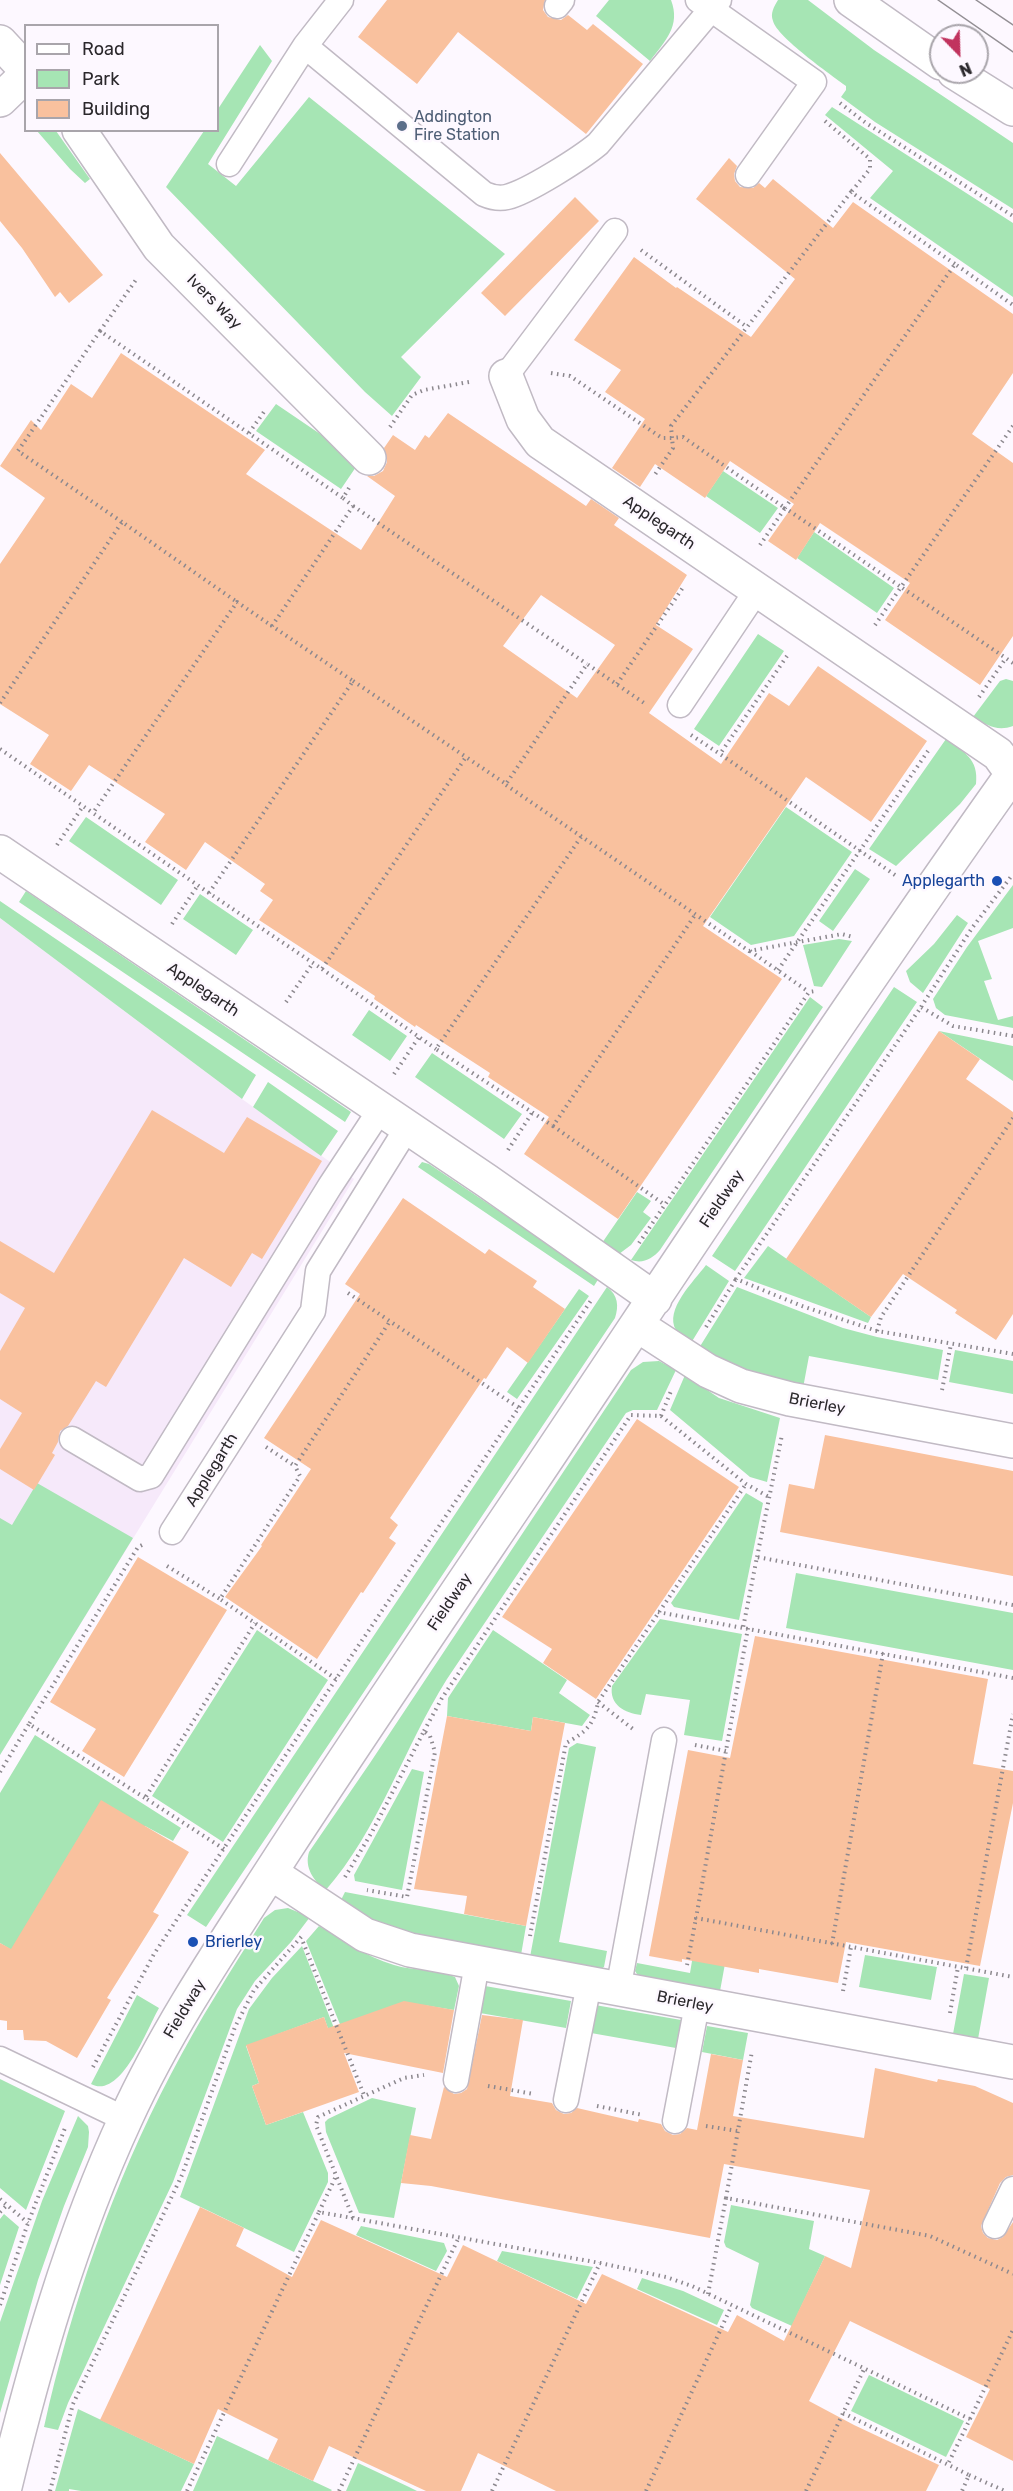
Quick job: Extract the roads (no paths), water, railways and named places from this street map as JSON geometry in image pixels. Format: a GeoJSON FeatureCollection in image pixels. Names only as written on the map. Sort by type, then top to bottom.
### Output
{"type":"FeatureCollection","features":[{"type":"Feature","properties":{"kind":"street"},"geometry":{"type":"LineString","coordinates":[[851,0],[929,55]]}},
{"type":"Feature","properties":{"kind":"street"},"geometry":{"type":"LineString","coordinates":[[0,42],[24,70]]}},
{"type":"Feature","properties":{"kind":"street"},"geometry":{"type":"LineString","coordinates":[[0,100],[24,74]]}},
{"type":"Feature","properties":{"kind":"street"},"geometry":{"type":"LineString","coordinates":[[973,84],[1013,109]]}},
{"type":"Feature","properties":{"kind":"street","name":"Ivers Way"},"geometry":{"type":"LineString","coordinates":[[80,132],[159,247],[369,458]]}},
{"type":"Feature","properties":{"kind":"street","name":"Applegarth"},"geometry":{"type":"LineString","coordinates":[[506,376],[523,419],[540,442],[998,754],[1013,774]]}},
{"type":"Feature","properties":{"kind":"street","name":"Fieldway"},"geometry":{"type":"LineString","coordinates":[[4,2491],[47,2327],[87,2212],[125,2119],[148,2073],[192,1996],[270,1873],[884,956],[1013,774]]}},
{"type":"Feature","properties":{"kind":"street","name":"Applegarth"},"geometry":{"type":"LineString","coordinates":[[0,852],[613,1270],[646,1312]]}},
{"type":"Feature","properties":{"kind":"street","name":"Brierley"},"geometry":{"type":"LineString","coordinates":[[646,1312],[686,1357],[722,1379],[790,1399],[1013,1441]]}},
{"type":"Feature","properties":{"kind":"street","name":"Brierley"},"geometry":{"type":"LineString","coordinates":[[270,1873],[332,1895],[377,1941],[430,1955],[1013,2062]]}},
{"type":"Feature","properties":{"kind":"lane"},"geometry":{"type":"LineString","coordinates":[[229,164],[304,46],[341,0]]}},
{"type":"Feature","properties":{"kind":"lane"},"geometry":{"type":"LineString","coordinates":[[304,46],[484,194],[494,198],[507,197],[520,192],[584,155],[597,144],[710,3],[814,82],[748,175]]}},
{"type":"Feature","properties":{"kind":"lane"},"geometry":{"type":"LineString","coordinates":[[506,376],[615,231]]}},
{"type":"Feature","properties":{"kind":"lane"},"geometry":{"type":"LineString","coordinates":[[681,717],[748,583]]}},
{"type":"Feature","properties":{"kind":"lane"},"geometry":{"type":"LineString","coordinates":[[72,1439],[140,1479],[151,1476],[330,1186],[393,1119]]}},
{"type":"Feature","properties":{"kind":"lane","name":"Applegarth"},"geometry":{"type":"LineString","coordinates":[[172,1532],[313,1311],[318,1270],[393,1119]]}},
{"type":"Feature","properties":{"kind":"lane"},"geometry":{"type":"LineString","coordinates":[[566,2100],[604,1987],[625,1956],[664,1740]]}},
{"type":"Feature","properties":{"kind":"lane"},"geometry":{"type":"LineString","coordinates":[[456,2080],[477,1964]]}},
{"type":"Feature","properties":{"kind":"lane"},"geometry":{"type":"LineString","coordinates":[[675,2121],[696,2005]]}},
{"type":"Feature","properties":{"kind":"lane"},"geometry":{"type":"LineString","coordinates":[[0,2059],[125,2119]]}},
{"type":"Feature","properties":{"kind":"lane"},"geometry":{"type":"LineString","coordinates":[[995,2226],[1013,2189]]}},
{"type":"Feature","properties":{"kind":"tram line"},"geometry":{"type":"LineString","coordinates":[[938,0],[1013,52]]}},
{"type":"Feature","properties":{"kind":"tram line"},"geometry":{"type":"LineString","coordinates":[[976,0],[1013,25]]}},
{"type":"Feature","properties":{"kind":"place","name":"Addington Fire Station"},"geometry":{"type":"Point","coordinates":[402,126]}},
{"type":"Feature","properties":{"kind":"place","name":"Applegarth"},"geometry":{"type":"Point","coordinates":[997,881]}},
{"type":"Feature","properties":{"kind":"place","name":"Brierley"},"geometry":{"type":"Point","coordinates":[193,1942]}}]}
